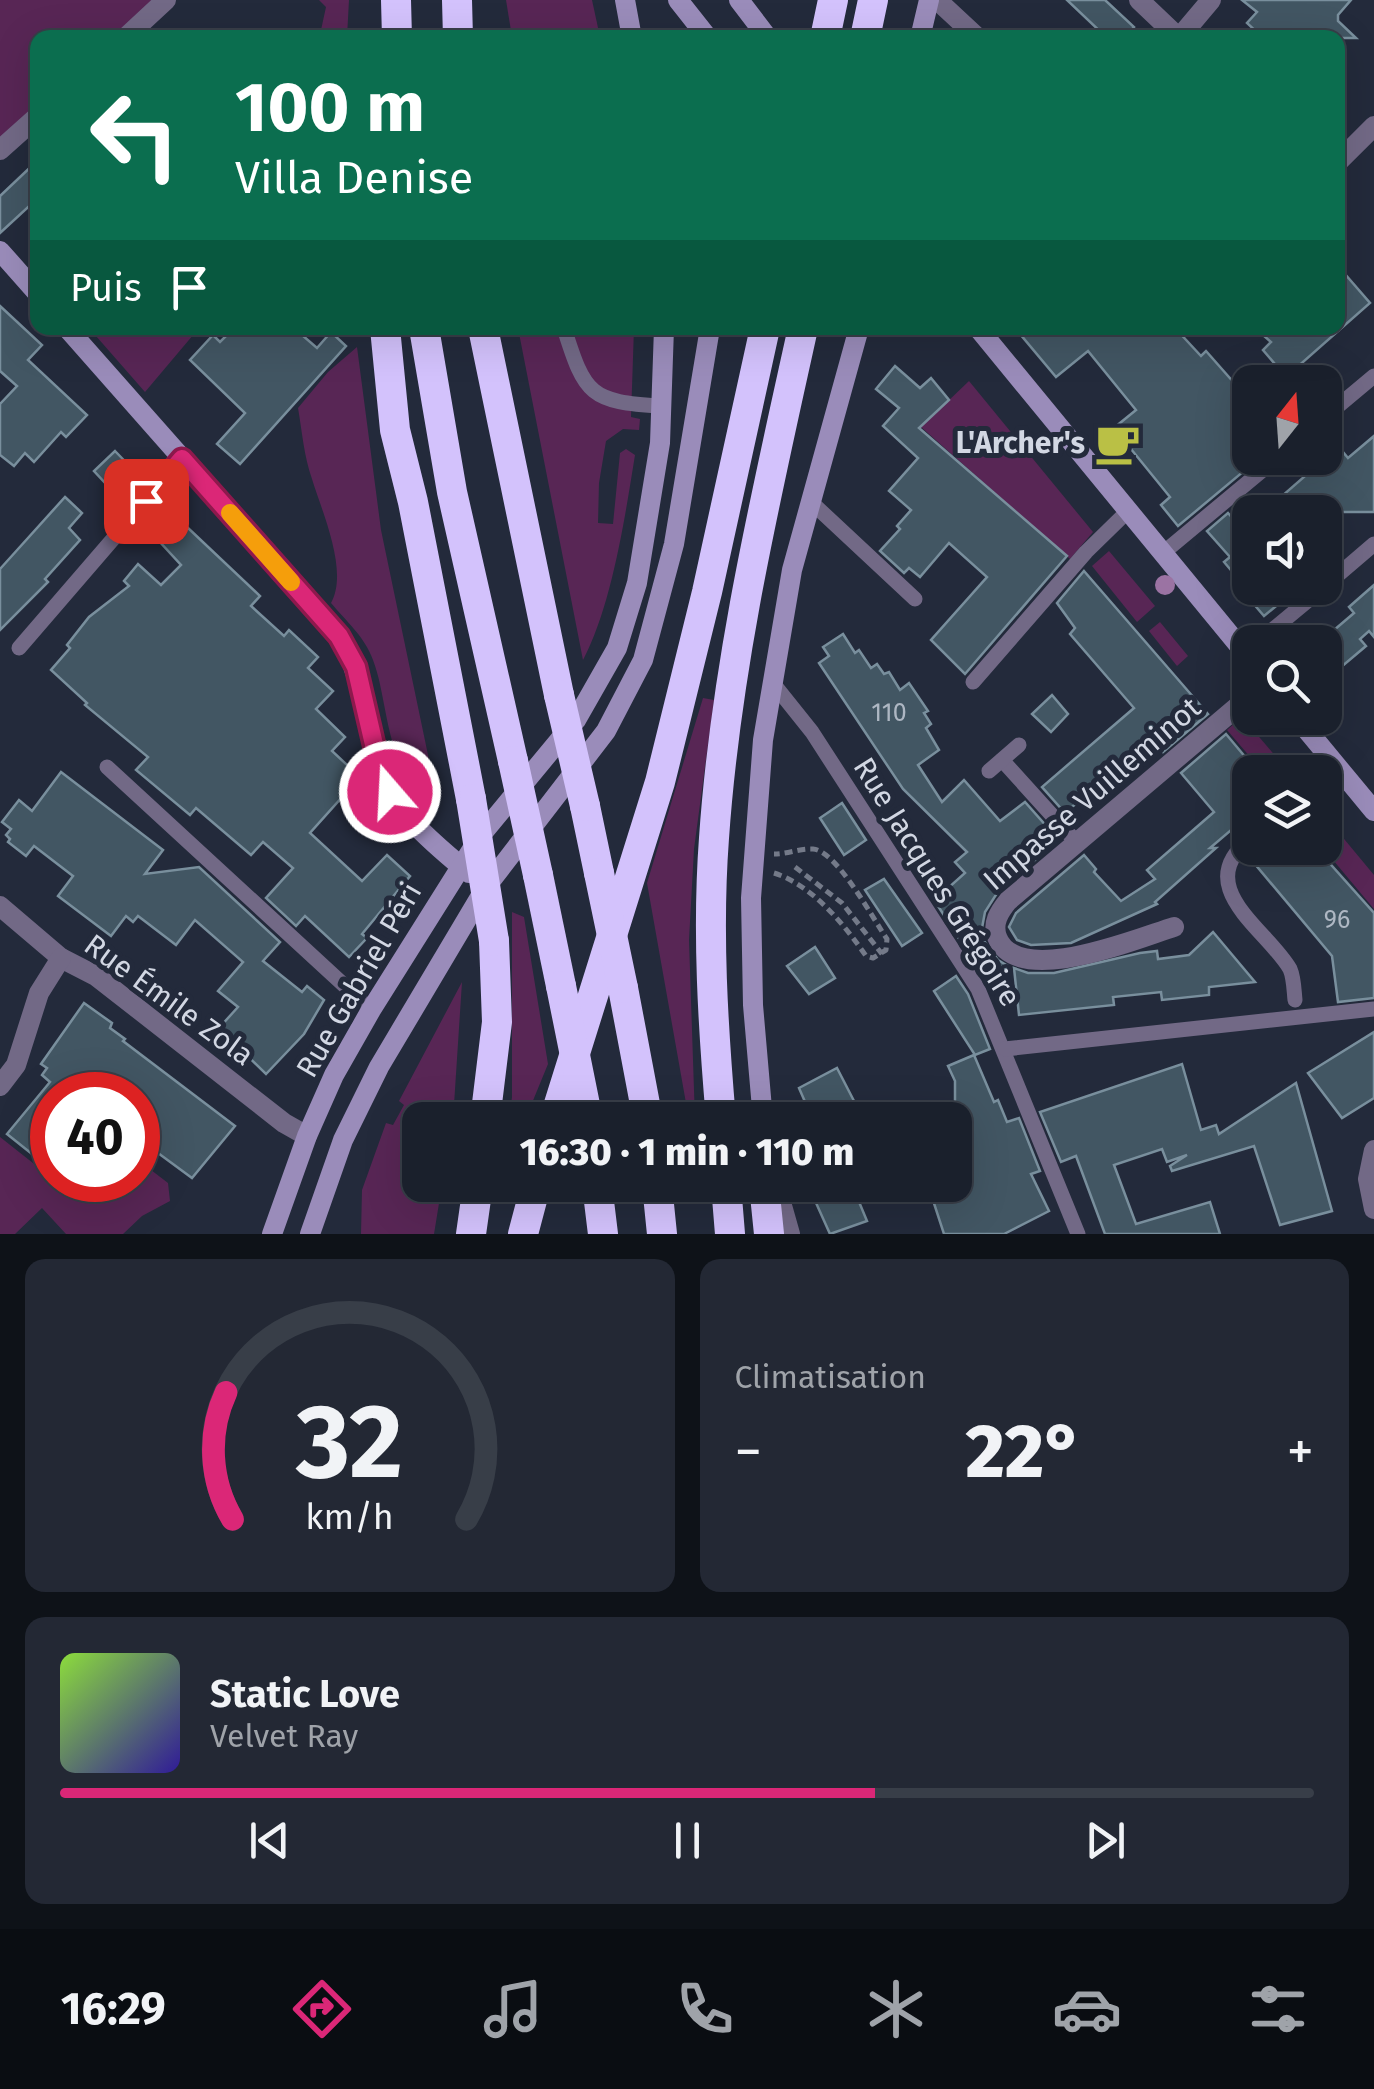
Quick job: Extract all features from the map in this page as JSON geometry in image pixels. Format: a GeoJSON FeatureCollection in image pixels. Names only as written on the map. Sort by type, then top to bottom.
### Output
{"type":"FeatureCollection","features":[{"type":"Feature","properties":{"kind":"highway"},"geometry":{"type":"LineString","coordinates":[[396,0],[397,30]]}},
{"type":"Feature","properties":{"kind":"highway"},"geometry":{"type":"LineString","coordinates":[[457,0],[458,30]]}},
{"type":"Feature","properties":{"kind":"highway"},"geometry":{"type":"LineString","coordinates":[[827,30],[833,0]]}},
{"type":"Feature","properties":{"kind":"highway"},"geometry":{"type":"LineString","coordinates":[[867,30],[873,0]]}},
{"type":"Feature","properties":{"kind":"highway"},"geometry":{"type":"LineString","coordinates":[[385,335],[395,430],[413,502],[471,798],[494,941],[497,1022],[487,1102]]}},
{"type":"Feature","properties":{"kind":"highway"},"geometry":{"type":"LineString","coordinates":[[425,335],[456,510],[538,875],[584,1102]]}},
{"type":"Feature","properties":{"kind":"highway"},"geometry":{"type":"LineString","coordinates":[[484,335],[645,1102]]}},
{"type":"Feature","properties":{"kind":"highway"},"geometry":{"type":"LineString","coordinates":[[560,1102],[660,782],[763,335]]}},
{"type":"Feature","properties":{"kind":"highway"},"geometry":{"type":"LineString","coordinates":[[719,1102],[711,988],[719,780],[738,642],[801,335]]}},
{"type":"Feature","properties":{"kind":"highway"},"geometry":{"type":"LineString","coordinates":[[471,1234],[476,1202]]}},
{"type":"Feature","properties":{"kind":"highway"},"geometry":{"type":"LineString","coordinates":[[524,1234],[532,1202]]}},
{"type":"Feature","properties":{"kind":"highway"},"geometry":{"type":"LineString","coordinates":[[599,1202],[603,1234]]}},
{"type":"Feature","properties":{"kind":"highway"},"geometry":{"type":"LineString","coordinates":[[659,1202],[662,1234]]}},
{"type":"Feature","properties":{"kind":"highway"},"geometry":{"type":"LineString","coordinates":[[727,1202],[730,1234]]}},
{"type":"Feature","properties":{"kind":"highway"},"geometry":{"type":"LineString","coordinates":[[766,1202],[769,1234]]}},
{"type":"Feature","properties":{"kind":"main road"},"geometry":{"type":"LineString","coordinates":[[678,0],[702,30]]}},
{"type":"Feature","properties":{"kind":"main road"},"geometry":{"type":"LineString","coordinates":[[922,30],[929,0]]}},
{"type":"Feature","properties":{"kind":"main road"},"geometry":{"type":"LineString","coordinates":[[739,2],[762,30]]}},
{"type":"Feature","properties":{"kind":"main road"},"geometry":{"type":"LineString","coordinates":[[627,3],[631,30]]}},
{"type":"Feature","properties":{"kind":"main road"},"geometry":{"type":"LineString","coordinates":[[0,251],[30,285]]}},
{"type":"Feature","properties":{"kind":"main road"},"geometry":{"type":"LineString","coordinates":[[73,335],[339,636],[356,667],[382,779],[426,834],[486,887]]}},
{"type":"Feature","properties":{"kind":"main road","name":"Rue Gabriel Péri"},"geometry":{"type":"LineString","coordinates":[[272,1234],[334,1075],[372,1010],[481,835],[576,720],[617,648],[637,583],[660,443],[664,335]]}},
{"type":"Feature","properties":{"kind":"main road","name":"Rue Gabriel Péri"},"geometry":{"type":"LineString","coordinates":[[310,1234],[344,1140],[380,1067],[486,887],[606,731],[643,660],[674,544],[709,335]]}},
{"type":"Feature","properties":{"kind":"main road"},"geometry":{"type":"LineString","coordinates":[[761,1102],[753,1004],[751,898],[757,796],[792,570],[857,335]]}},
{"type":"Feature","properties":{"kind":"main road"},"geometry":{"type":"LineString","coordinates":[[984,335],[1163,553],[1232,630]]}},
{"type":"Feature","properties":{"kind":"main road"},"geometry":{"type":"LineString","coordinates":[[1342,782],[1374,810]]}},
{"type":"Feature","properties":{"kind":"street"},"geometry":{"type":"LineString","coordinates":[[133,30],[166,0]]}},
{"type":"Feature","properties":{"kind":"street"},"geometry":{"type":"LineString","coordinates":[[938,0],[970,30]]}},
{"type":"Feature","properties":{"kind":"street"},"geometry":{"type":"LineString","coordinates":[[1139,0],[1171,30]]}},
{"type":"Feature","properties":{"kind":"street"},"geometry":{"type":"LineString","coordinates":[[1187,30],[1211,0]]}},
{"type":"Feature","properties":{"kind":"street"},"geometry":{"type":"LineString","coordinates":[[0,150],[30,123]]}},
{"type":"Feature","properties":{"kind":"street"},"geometry":{"type":"LineString","coordinates":[[1345,155],[1374,126]]}},
{"type":"Feature","properties":{"kind":"street","name":"Impasse Vuilleminot"},"geometry":{"type":"LineString","coordinates":[[1174,927],[1054,961],[1020,958],[1004,948],[995,928],[1002,908],[1232,711]]}},
{"type":"Feature","properties":{"kind":"street","name":"Rue Émile Zola"},"geometry":{"type":"LineString","coordinates":[[0,906],[61,958],[96,976],[284,1124],[307,1136]]}},
{"type":"Feature","properties":{"kind":"street"},"geometry":{"type":"LineString","coordinates":[[0,1086],[16,1065],[39,993],[61,958]]}},
{"type":"Feature","properties":{"kind":"street"},"geometry":{"type":"LineString","coordinates":[[1374,1150],[1368,1179],[1374,1208]]}},
{"type":"Feature","properties":{"kind":"street"},"geometry":{"type":"LineString","coordinates":[[780,1202],[790,1234]]}},
{"type":"Feature","properties":{"kind":"lane"},"geometry":{"type":"LineString","coordinates":[[566,335],[579,375],[594,394],[618,402],[662,406]]}},
{"type":"Feature","properties":{"kind":"lane"},"geometry":{"type":"LineString","coordinates":[[1342,403],[1374,376]]}},
{"type":"Feature","properties":{"kind":"lane"},"geometry":{"type":"LineString","coordinates":[[19,648],[182,459]]}},
{"type":"Feature","properties":{"kind":"lane"},"geometry":{"type":"LineString","coordinates":[[1163,553],[1257,475]]}},
{"type":"Feature","properties":{"kind":"lane"},"geometry":{"type":"LineString","coordinates":[[810,501],[915,599]]}},
{"type":"Feature","properties":{"kind":"lane"},"geometry":{"type":"LineString","coordinates":[[974,682],[1086,552],[1128,511]]}},
{"type":"Feature","properties":{"kind":"lane"},"geometry":{"type":"LineString","coordinates":[[1342,572],[1374,544]]}},
{"type":"Feature","properties":{"kind":"lane"},"geometry":{"type":"LineString","coordinates":[[1281,625],[1303,605]]}},
{"type":"Feature","properties":{"kind":"lane","name":"Rue Jacques Grégoire"},"geometry":{"type":"LineString","coordinates":[[772,682],[812,732],[978,989],[1078,1234]]}},
{"type":"Feature","properties":{"kind":"lane"},"geometry":{"type":"LineString","coordinates":[[989,771],[1019,745]]}},
{"type":"Feature","properties":{"kind":"lane"},"geometry":{"type":"LineString","coordinates":[[1002,760],[1078,844]]}},
{"type":"Feature","properties":{"kind":"lane"},"geometry":{"type":"LineString","coordinates":[[106,768],[372,1010]]}},
{"type":"Feature","properties":{"kind":"lane"},"geometry":{"type":"LineString","coordinates":[[1232,860],[1232,900],[1291,971],[1296,1000]]}},
{"type":"Feature","properties":{"kind":"lane"},"geometry":{"type":"LineString","coordinates":[[1005,1048],[1374,1010]]}},
{"type":"Feature","properties":{"kind":"path"},"geometry":{"type":"LineString","coordinates":[[772,854],[811,848],[828,855],[887,939],[882,954],[866,956],[833,915],[785,876]]}},
{"type":"Feature","properties":{"kind":"path"},"geometry":{"type":"LineString","coordinates":[[795,866],[842,903],[882,954]]}},
{"type":"Feature","properties":{"kind":"shaded area"},"geometry":{"type":"Polygon","coordinates":[[[0,0],[153,0],[120,30],[30,30],[30,113],[0,141],[0,0]]]}},
{"type":"Feature","properties":{"kind":"shaded area"},"geometry":{"type":"Polygon","coordinates":[[[319,0],[349,0],[347,30],[321,30],[326,7],[319,0]]]}},
{"type":"Feature","properties":{"kind":"shaded area"},"geometry":{"type":"Polygon","coordinates":[[[506,0],[592,0],[598,30],[511,30],[506,0]]]}},
{"type":"Feature","properties":{"kind":"shaded area"},"geometry":{"type":"Polygon","coordinates":[[[95,335],[193,335],[145,392],[95,335]]]}},
{"type":"Feature","properties":{"kind":"shaded area"},"geometry":{"type":"Polygon","coordinates":[[[519,335],[634,335],[631,417],[640,419],[639,430],[623,429],[606,441],[598,523],[613,524],[620,453],[626,449],[635,455],[610,587],[583,660],[519,335]]]}},
{"type":"Feature","properties":{"kind":"shaded area"},"geometry":{"type":"Polygon","coordinates":[[[357,347],[381,530],[437,798],[407,775],[398,758],[370,652],[331,603],[336,590],[336,558],[307,462],[298,408],[328,372],[357,347]]]}},
{"type":"Feature","properties":{"kind":"shaded area"},"geometry":{"type":"Polygon","coordinates":[[[969,381],[1093,532],[1070,559],[921,427],[969,381]]]}},
{"type":"Feature","properties":{"kind":"shaded area"},"geometry":{"type":"Polygon","coordinates":[[[1109,551],[1155,606],[1137,622],[1092,566],[1109,551]]]}},
{"type":"Feature","properties":{"kind":"shaded area"},"geometry":{"type":"Polygon","coordinates":[[[1160,622],[1188,656],[1177,666],[1149,631],[1160,622]]]}},
{"type":"Feature","properties":{"kind":"shaded area"},"geometry":{"type":"Polygon","coordinates":[[[703,698],[714,700],[694,849],[689,940],[694,1102],[686,1102],[647,883],[703,698]]]}},
{"type":"Feature","properties":{"kind":"shaded area"},"geometry":{"type":"Polygon","coordinates":[[[1232,726],[1232,735],[1257,735],[1275,755],[1248,755],[1227,730],[1232,726]]]}},
{"type":"Feature","properties":{"kind":"shaded area"},"geometry":{"type":"Polygon","coordinates":[[[1342,836],[1374,875],[1374,909],[1337,865],[1342,865],[1342,836]]]}},
{"type":"Feature","properties":{"kind":"shaded area"},"geometry":{"type":"Polygon","coordinates":[[[512,912],[524,917],[548,1064],[532,1102],[511,1102],[512,912]]]}},
{"type":"Feature","properties":{"kind":"shaded area"},"geometry":{"type":"Polygon","coordinates":[[[462,982],[454,1102],[399,1101],[462,982]]]}},
{"type":"Feature","properties":{"kind":"shaded area"},"geometry":{"type":"Polygon","coordinates":[[[402,1109],[402,1202],[439,1202],[434,1234],[361,1234],[362,1190],[386,1123],[393,1125],[402,1109]]]}},
{"type":"Feature","properties":{"kind":"shaded area"},"geometry":{"type":"Polygon","coordinates":[[[0,1137],[30,1161],[30,1202],[160,1202],[160,1177],[168,1183],[170,1201],[142,1216],[123,1234],[66,1234],[42,1208],[15,1234],[0,1234],[0,1137]]]}},
{"type":"Feature","properties":{"kind":"building"},"geometry":{"type":"Polygon","coordinates":[[[1067,0],[1105,0],[1134,27],[1099,30],[1067,0]]]}},
{"type":"Feature","properties":{"kind":"building"},"geometry":{"type":"Polygon","coordinates":[[[1242,0],[1351,0],[1338,15],[1338,21],[1356,38],[1345,38],[1345,30],[1254,30],[1247,23],[1257,12],[1242,0]]]}},
{"type":"Feature","properties":{"kind":"building"},"geometry":{"type":"Polygon","coordinates":[[[30,168],[30,205],[0,233],[0,196],[30,168]]]}},
{"type":"Feature","properties":{"kind":"building"},"geometry":{"type":"Polygon","coordinates":[[[1345,274],[1370,303],[1345,325],[1345,274]]]}},
{"type":"Feature","properties":{"kind":"building"},"geometry":{"type":"Polygon","coordinates":[[[0,306],[42,345],[28,360],[87,415],[66,437],[61,432],[34,462],[25,453],[14,466],[0,455],[0,404],[17,386],[0,371],[0,306]]]}},
{"type":"Feature","properties":{"kind":"building"},"geometry":{"type":"Polygon","coordinates":[[[213,335],[220,342],[227,335],[302,335],[317,348],[328,335],[334,335],[346,346],[240,464],[217,444],[245,413],[190,360],[213,335]]]}},
{"type":"Feature","properties":{"kind":"building"},"geometry":{"type":"Polygon","coordinates":[[[1021,335],[1182,335],[1201,356],[1206,351],[1232,381],[1232,475],[1239,475],[1178,526],[1161,505],[1170,497],[1131,449],[1122,457],[1104,436],[1136,410],[1088,351],[1056,377],[1021,335]]]}},
{"type":"Feature","properties":{"kind":"building"},"geometry":{"type":"Polygon","coordinates":[[[1263,335],[1334,335],[1300,365],[1276,365],[1263,350],[1271,342],[1263,335]]]}},
{"type":"Feature","properties":{"kind":"building"},"geometry":{"type":"Polygon","coordinates":[[[895,366],[920,388],[931,378],[949,400],[919,428],[1067,556],[965,674],[931,640],[987,577],[949,543],[920,577],[909,568],[904,573],[880,551],[911,510],[889,491],[918,458],[883,426],[899,408],[876,389],[895,366]]]}},
{"type":"Feature","properties":{"kind":"building"},"geometry":{"type":"Polygon","coordinates":[[[1374,436],[1374,512],[1342,512],[1342,495],[1283,495],[1306,475],[1342,475],[1342,453],[1348,458],[1374,436]]]}},
{"type":"Feature","properties":{"kind":"building"},"geometry":{"type":"Polygon","coordinates":[[[115,451],[142,479],[120,499],[94,471],[115,451]]]}},
{"type":"Feature","properties":{"kind":"building"},"geometry":{"type":"Polygon","coordinates":[[[65,497],[82,513],[69,528],[80,540],[45,579],[48,582],[0,630],[0,569],[65,497]]]}},
{"type":"Feature","properties":{"kind":"building"},"geometry":{"type":"Polygon","coordinates":[[[169,510],[260,596],[251,606],[284,636],[289,630],[318,657],[308,668],[333,691],[316,709],[345,737],[332,751],[360,777],[310,833],[362,881],[387,855],[410,876],[362,934],[367,938],[349,957],[305,916],[296,926],[266,898],[293,868],[263,842],[251,855],[196,808],[190,815],[136,770],[148,757],[85,705],[51,670],[89,617],[129,586],[124,581],[138,564],[161,585],[181,565],[148,529],[169,510]]]}},
{"type":"Feature","properties":{"kind":"building"},"geometry":{"type":"Polygon","coordinates":[[[1228,513],[1232,518],[1232,571],[1224,562],[1230,557],[1207,531],[1228,513]]]}},
{"type":"Feature","properties":{"kind":"building"},"geometry":{"type":"Polygon","coordinates":[[[1084,571],[1208,714],[1163,752],[1159,748],[1087,810],[1079,801],[1065,813],[1042,787],[1134,708],[1070,634],[1075,628],[1057,603],[1084,571]]]}},
{"type":"Feature","properties":{"kind":"building"},"geometry":{"type":"Polygon","coordinates":[[[1374,585],[1374,637],[1369,631],[1360,639],[1366,646],[1342,666],[1340,625],[1354,613],[1349,607],[1374,585]]]}},
{"type":"Feature","properties":{"kind":"building"},"geometry":{"type":"Polygon","coordinates":[[[1255,605],[1277,605],[1264,616],[1255,605]]]}},
{"type":"Feature","properties":{"kind":"building"},"geometry":{"type":"Polygon","coordinates":[[[843,634],[855,653],[859,650],[871,668],[877,664],[884,674],[889,672],[900,690],[909,683],[928,711],[924,713],[931,724],[926,728],[939,750],[918,765],[942,802],[964,780],[1000,821],[1025,802],[1048,828],[1032,842],[1042,854],[999,890],[985,912],[984,941],[998,960],[1008,966],[987,982],[938,906],[952,894],[947,889],[965,873],[955,862],[967,852],[903,789],[819,663],[829,656],[823,647],[843,634]]]}},
{"type":"Feature","properties":{"kind":"building"},"geometry":{"type":"Polygon","coordinates":[[[1052,695],[1068,714],[1051,732],[1032,714],[1052,695]]]}},
{"type":"Feature","properties":{"kind":"building"},"geometry":{"type":"Polygon","coordinates":[[[1226,734],[1244,755],[1232,755],[1232,829],[1210,848],[1216,848],[1157,904],[1071,943],[1031,945],[1017,940],[1009,927],[1016,913],[1084,855],[1121,901],[1155,879],[1147,870],[1214,812],[1181,773],[1226,734]]]}},
{"type":"Feature","properties":{"kind":"building"},"geometry":{"type":"Polygon","coordinates":[[[61,772],[163,850],[145,874],[199,867],[280,942],[263,961],[302,992],[307,986],[324,1000],[304,1034],[266,1074],[219,1028],[238,1007],[218,991],[243,962],[195,920],[176,945],[138,916],[133,922],[126,916],[111,936],[58,896],[73,876],[34,846],[26,856],[8,842],[6,835],[11,829],[2,822],[19,800],[32,811],[61,772]]]}},
{"type":"Feature","properties":{"kind":"building"},"geometry":{"type":"Polygon","coordinates":[[[842,803],[866,840],[844,855],[820,818],[842,803]]]}},
{"type":"Feature","properties":{"kind":"building"},"geometry":{"type":"Polygon","coordinates":[[[1256,865],[1331,865],[1374,913],[1374,998],[1338,1002],[1332,956],[1256,865]]]}},
{"type":"Feature","properties":{"kind":"building"},"geometry":{"type":"Polygon","coordinates":[[[884,879],[922,933],[902,946],[865,890],[884,879]]]}},
{"type":"Feature","properties":{"kind":"building"},"geometry":{"type":"Polygon","coordinates":[[[1213,932],[1255,982],[1209,987],[1209,995],[1162,1000],[1161,992],[1113,997],[1114,1005],[1019,1015],[1014,968],[1028,973],[1054,973],[1140,953],[1157,951],[1158,959],[1189,955],[1213,932]]]}},
{"type":"Feature","properties":{"kind":"building"},"geometry":{"type":"Polygon","coordinates":[[[815,947],[835,978],[809,994],[787,966],[815,947]]]}},
{"type":"Feature","properties":{"kind":"building"},"geometry":{"type":"Polygon","coordinates":[[[956,976],[968,994],[990,1049],[975,1055],[934,991],[956,976]]]}},
{"type":"Feature","properties":{"kind":"building"},"geometry":{"type":"Polygon","coordinates":[[[84,1003],[112,1023],[110,1028],[123,1041],[235,1126],[192,1178],[160,1154],[160,1072],[44,1072],[47,1068],[41,1064],[84,1003]]]}},
{"type":"Feature","properties":{"kind":"building"},"geometry":{"type":"Polygon","coordinates":[[[1374,1032],[1374,1098],[1342,1118],[1308,1073],[1374,1032]]]}},
{"type":"Feature","properties":{"kind":"building"},"geometry":{"type":"Polygon","coordinates":[[[974,1055],[1007,1122],[1019,1118],[1040,1171],[1031,1174],[1049,1211],[1004,1234],[944,1234],[934,1202],[972,1202],[972,1102],[955,1102],[955,1081],[948,1066],[974,1055]]]}},
{"type":"Feature","properties":{"kind":"building"},"geometry":{"type":"Polygon","coordinates":[[[1182,1064],[1201,1130],[1216,1125],[1219,1134],[1296,1083],[1332,1211],[1280,1225],[1254,1146],[1172,1171],[1170,1166],[1187,1155],[1167,1162],[1162,1149],[1114,1165],[1136,1224],[1210,1202],[1220,1234],[1105,1234],[1076,1156],[1061,1162],[1040,1112],[1182,1064]]]}},
{"type":"Feature","properties":{"kind":"building"},"geometry":{"type":"Polygon","coordinates":[[[837,1068],[854,1101],[805,1102],[799,1088],[837,1068]]]}},
{"type":"Feature","properties":{"kind":"building"},"geometry":{"type":"Polygon","coordinates":[[[30,1106],[30,1152],[7,1134],[30,1106]]]}},
{"type":"Feature","properties":{"kind":"building"},"geometry":{"type":"Polygon","coordinates":[[[816,1202],[859,1202],[867,1221],[830,1234],[816,1202]]]}},
{"type":"Feature","properties":{"kind":"slow traffic"},"geometry":{"type":"LineString","coordinates":[[230,513],[291,582]]}},
{"type":"Feature","properties":{"kind":"place","name":"L'Archer's"},"geometry":{"type":"Point","coordinates":[1118,443]}},
{"type":"Feature","properties":{"kind":"route"},"geometry":{"type":"LineString","coordinates":[[146,501],[182,459],[339,636],[356,667],[382,779],[390,792]]}}]}
